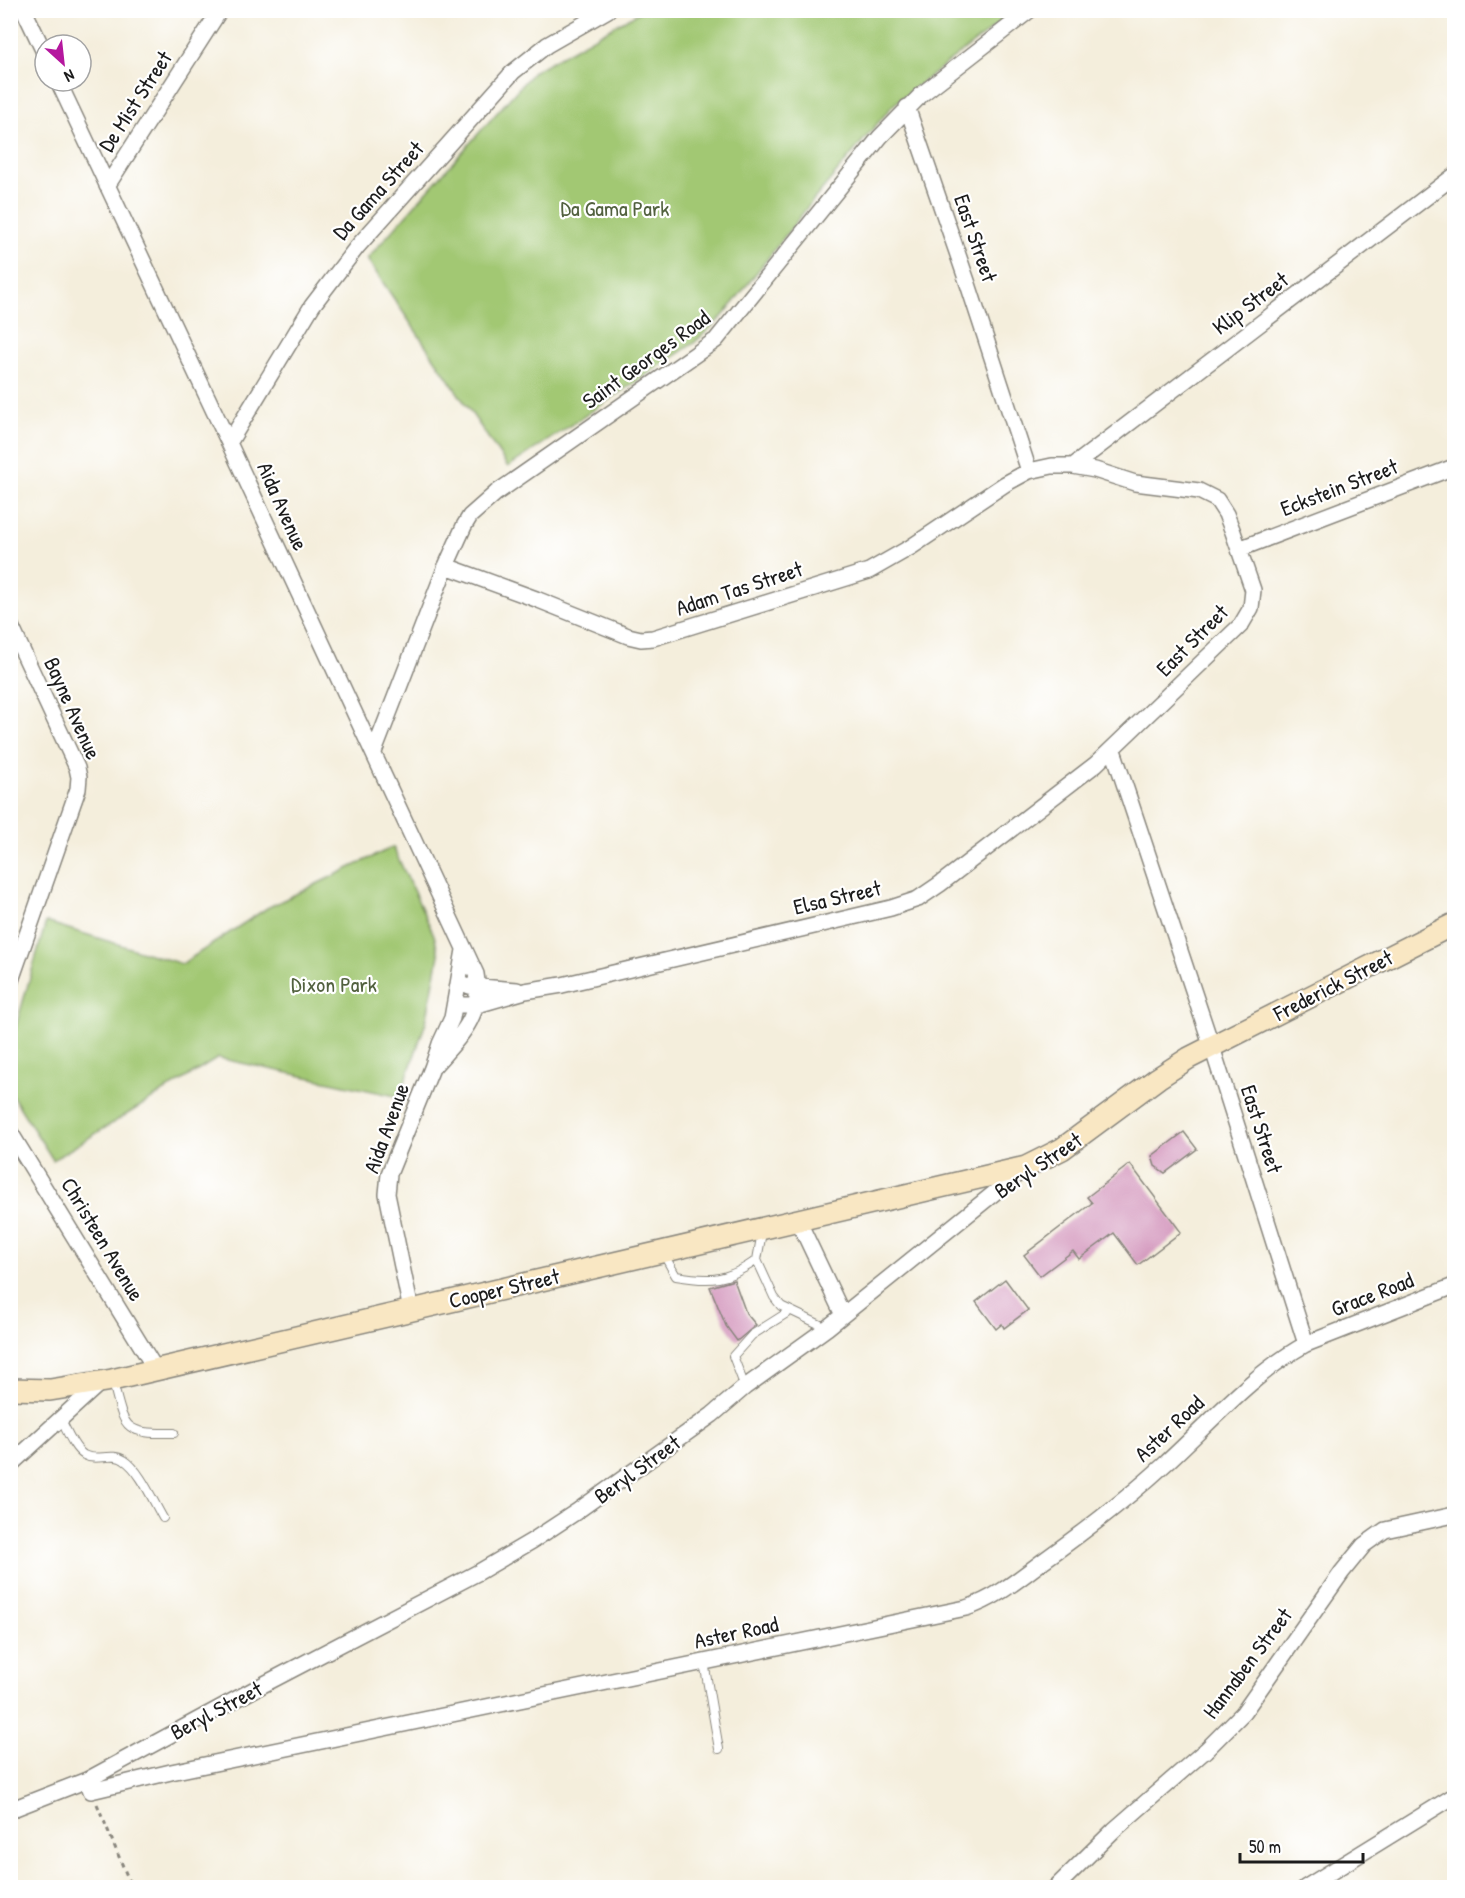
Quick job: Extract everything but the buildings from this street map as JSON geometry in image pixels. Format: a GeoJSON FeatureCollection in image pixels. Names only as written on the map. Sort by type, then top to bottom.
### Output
{"type":"FeatureCollection","features":[{"type":"Feature","properties":{"kind":"main road","name":"Frederick Street"},"geometry":{"type":"LineString","coordinates":[[1212,1047],[1455,924]]}},
{"type":"Feature","properties":{"kind":"main road","name":"Beryl Street"},"geometry":{"type":"LineString","coordinates":[[1026,1167],[1062,1149],[1158,1078],[1212,1047]]}},
{"type":"Feature","properties":{"kind":"main road","name":"Cooper Street"},"geometry":{"type":"LineString","coordinates":[[10,1389],[50,1390],[107,1381],[1026,1167]]}},
{"type":"Feature","properties":{"kind":"street"},"geometry":{"type":"LineString","coordinates":[[24,10],[35,33]]}},
{"type":"Feature","properties":{"kind":"street","name":"De Mist Street"},"geometry":{"type":"LineString","coordinates":[[107,186],[220,10]]}},
{"type":"Feature","properties":{"kind":"street","name":"Da Gama Street"},"geometry":{"type":"LineString","coordinates":[[229,443],[312,306],[357,247],[513,72],[547,45],[608,10]]}},
{"type":"Feature","properties":{"kind":"street","name":"Saint Georges Road"},"geometry":{"type":"LineString","coordinates":[[374,752],[446,566],[470,516],[482,504],[716,340],[880,137],[907,107],[1030,10]]}},
{"type":"Feature","properties":{"kind":"street","name":"Aida Avenue"},"geometry":{"type":"LineString","coordinates":[[64,93],[476,974],[477,1005],[470,1022],[432,1068]]}},
{"type":"Feature","properties":{"kind":"street","name":"East Street"},"geometry":{"type":"LineString","coordinates":[[907,107],[1029,471],[1052,466],[1073,466],[1095,470],[1135,483],[1199,491],[1212,496],[1226,514],[1253,590],[1247,617],[1113,750],[1212,1047],[1306,1344]]}},
{"type":"Feature","properties":{"kind":"street","name":"Klip Street"},"geometry":{"type":"LineString","coordinates":[[1073,466],[1455,176]]}},
{"type":"Feature","properties":{"kind":"street","name":"Eckstein Street"},"geometry":{"type":"LineString","coordinates":[[1239,549],[1455,467]]}},
{"type":"Feature","properties":{"kind":"street","name":"Adam Tas Street"},"geometry":{"type":"LineString","coordinates":[[446,566],[628,636],[641,639],[653,638],[876,568],[1005,484],[1029,471]]}},
{"type":"Feature","properties":{"kind":"street","name":"Bayne Avenue"},"geometry":{"type":"LineString","coordinates":[[10,624],[70,752],[79,777],[78,789],[10,983]]}},
{"type":"Feature","properties":{"kind":"street","name":"Elsa Street"},"geometry":{"type":"LineString","coordinates":[[456,1005],[477,1005],[525,991],[562,985],[909,903],[940,884],[1113,750]]}},
{"type":"Feature","properties":{"kind":"street","name":"Aida Avenue"},"geometry":{"type":"LineString","coordinates":[[411,1310],[387,1194],[389,1174],[456,1005],[464,950]]}},
{"type":"Feature","properties":{"kind":"street","name":"Elsa Street"},"geometry":{"type":"LineString","coordinates":[[458,987],[478,986],[525,991]]}},
{"type":"Feature","properties":{"kind":"street","name":"Christeen Avenue"},"geometry":{"type":"LineString","coordinates":[[10,1132],[156,1370]]}},
{"type":"Feature","properties":{"kind":"street","name":"Beryl Street"},"geometry":{"type":"LineString","coordinates":[[10,1810],[89,1785],[263,1685],[478,1572],[532,1541],[693,1428],[827,1328],[1026,1167]]}},
{"type":"Feature","properties":{"kind":"street"},"geometry":{"type":"LineString","coordinates":[[798,1220],[843,1315]]}},
{"type":"Feature","properties":{"kind":"street","name":"Grace Road"},"geometry":{"type":"LineString","coordinates":[[1306,1344],[1455,1286]]}},
{"type":"Feature","properties":{"kind":"street","name":"Aster Road"},"geometry":{"type":"LineString","coordinates":[[89,1785],[171,1772],[982,1604],[1091,1526],[1163,1466],[1242,1390],[1278,1361],[1306,1344]]}},
{"type":"Feature","properties":{"kind":"street"},"geometry":{"type":"LineString","coordinates":[[10,1465],[107,1381]]}},
{"type":"Feature","properties":{"kind":"street","name":"Hannaben Street"},"geometry":{"type":"LineString","coordinates":[[1055,1887],[1114,1830],[1206,1750],[1243,1713],[1342,1572],[1364,1545],[1385,1530],[1455,1515]]}},
{"type":"Feature","properties":{"kind":"street"},"geometry":{"type":"LineString","coordinates":[[1305,1887],[1455,1796]]}},
{"type":"Feature","properties":{"kind":"lane"},"geometry":{"type":"LineString","coordinates":[[763,1228],[757,1260],[774,1297],[781,1306],[827,1328]]}},
{"type":"Feature","properties":{"kind":"lane"},"geometry":{"type":"LineString","coordinates":[[663,1251],[676,1276],[703,1281],[719,1279],[742,1270],[757,1260]]}},
{"type":"Feature","properties":{"kind":"lane"},"geometry":{"type":"LineString","coordinates":[[745,1387],[733,1356],[752,1335],[790,1311]]}},
{"type":"Feature","properties":{"kind":"lane"},"geometry":{"type":"LineString","coordinates":[[107,1381],[126,1424],[134,1431],[147,1434],[174,1433]]}},
{"type":"Feature","properties":{"kind":"lane"},"geometry":{"type":"LineString","coordinates":[[60,1420],[84,1455],[117,1456],[132,1467],[163,1518]]}},
{"type":"Feature","properties":{"kind":"lane"},"geometry":{"type":"LineString","coordinates":[[704,1662],[719,1749]]}},
{"type":"Feature","properties":{"kind":"path"},"geometry":{"type":"LineString","coordinates":[[89,1785],[132,1887]]}},
{"type":"Feature","properties":{"kind":"green space","name":"Da Gama Park"},"geometry":{"type":"Polygon","coordinates":[[[641,11],[1015,11],[893,105],[810,204],[723,316],[694,343],[508,467],[367,259],[534,71],[641,11]]]}},
{"type":"Feature","properties":{"kind":"green space","name":"Dixon Park"},"geometry":{"type":"Polygon","coordinates":[[[393,847],[434,935],[439,955],[426,1022],[400,1097],[218,1058],[53,1160],[10,1092],[11,1043],[46,922],[182,964],[267,908],[393,847]]]}}]}
